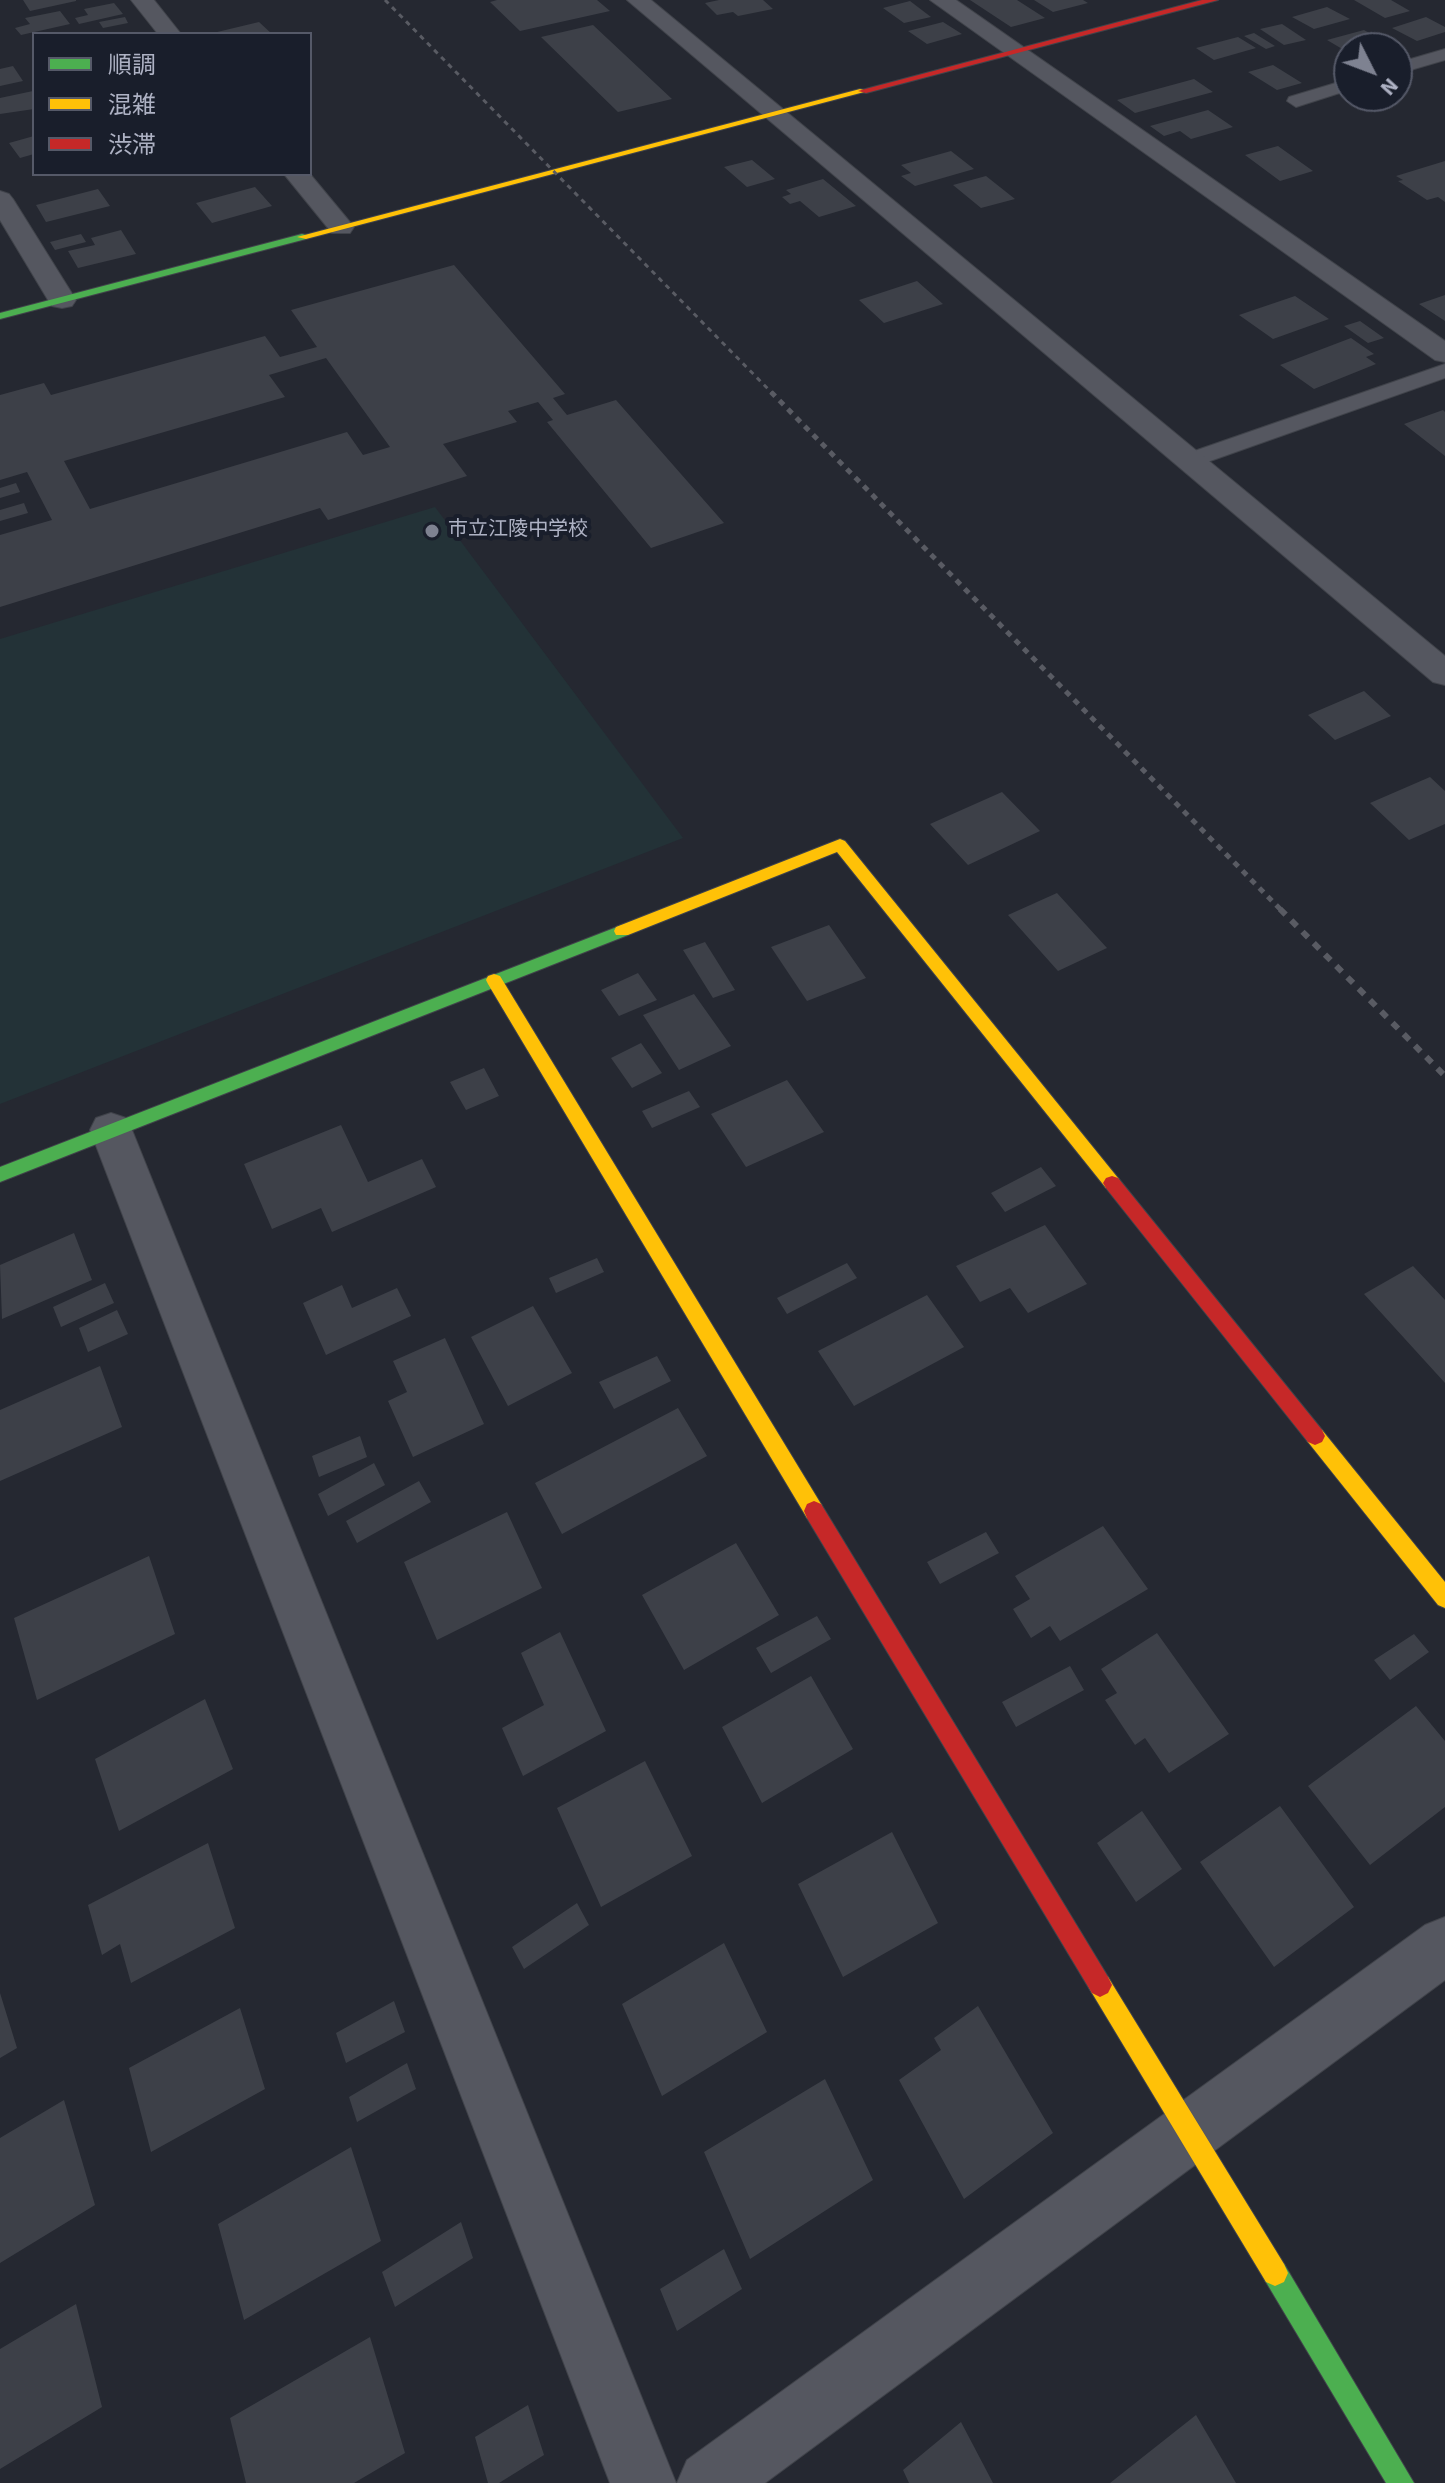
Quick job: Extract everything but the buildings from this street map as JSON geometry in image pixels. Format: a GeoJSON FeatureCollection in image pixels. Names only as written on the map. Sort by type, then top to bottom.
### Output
{"type":"FeatureCollection","features":[{"type":"Feature","properties":{"kind":"street"},"geometry":{"type":"LineString","coordinates":[[142,0],[168,32]]}},
{"type":"Feature","properties":{"kind":"street"},"geometry":{"type":"LineString","coordinates":[[638,0],[1445,674]]}},
{"type":"Feature","properties":{"kind":"street"},"geometry":{"type":"LineString","coordinates":[[941,0],[1445,354]]}},
{"type":"Feature","properties":{"kind":"street"},"geometry":{"type":"LineString","coordinates":[[0,316],[1213,0]]}},
{"type":"Feature","properties":{"kind":"street"},"geometry":{"type":"LineString","coordinates":[[299,176],[341,227]]}},
{"type":"Feature","properties":{"kind":"street"},"geometry":{"type":"LineString","coordinates":[[0,199],[62,300]]}},
{"type":"Feature","properties":{"kind":"street"},"geometry":{"type":"LineString","coordinates":[[0,1175],[840,845],[1445,1598]]}},
{"type":"Feature","properties":{"kind":"street"},"geometry":{"type":"LineString","coordinates":[[494,980],[1401,2483]]}},
{"type":"Feature","properties":{"kind":"street"},"geometry":{"type":"LineString","coordinates":[[111,1130],[643,2483]]}},
{"type":"Feature","properties":{"kind":"street"},"geometry":{"type":"LineString","coordinates":[[710,2483],[1445,1945]]}},
{"type":"Feature","properties":{"kind":"lane"},"geometry":{"type":"LineString","coordinates":[[1413,64],[1445,54]]}},
{"type":"Feature","properties":{"kind":"lane"},"geometry":{"type":"LineString","coordinates":[[1296,101],[1333,89]]}},
{"type":"Feature","properties":{"kind":"lane"},"geometry":{"type":"LineString","coordinates":[[1188,461],[1445,371]]}},
{"type":"Feature","properties":{"kind":"shaded area"},"geometry":{"type":"Polygon","coordinates":[[[435,507],[683,838],[0,1104],[0,639],[435,507]]]}},
{"type":"Feature","properties":{"kind":"railway"},"geometry":{"type":"LineString","coordinates":[[385,0],[773,394]]}},
{"type":"Feature","properties":{"kind":"railway"},"geometry":{"type":"LineString","coordinates":[[771,392],[1282,911]]}},
{"type":"Feature","properties":{"kind":"railway"},"geometry":{"type":"LineString","coordinates":[[1280,909],[1445,1076]]}},
{"type":"Feature","properties":{"kind":"traffic: fast"},"geometry":{"type":"LineString","coordinates":[[0,316],[302,237]]}},
{"type":"Feature","properties":{"kind":"traffic: fast"},"geometry":{"type":"LineString","coordinates":[[0,1175],[622,931]]}},
{"type":"Feature","properties":{"kind":"traffic: fast"},"geometry":{"type":"LineString","coordinates":[[1275,2273],[1401,2483]]}},
{"type":"Feature","properties":{"kind":"traffic: slow"},"geometry":{"type":"LineString","coordinates":[[302,237],[863,91]]}},
{"type":"Feature","properties":{"kind":"traffic: slow"},"geometry":{"type":"LineString","coordinates":[[622,931],[840,845],[1112,1183]]}},
{"type":"Feature","properties":{"kind":"traffic: slow"},"geometry":{"type":"LineString","coordinates":[[494,980],[814,1511]]}},
{"type":"Feature","properties":{"kind":"traffic: slow"},"geometry":{"type":"LineString","coordinates":[[1315,1436],[1445,1598]]}},
{"type":"Feature","properties":{"kind":"traffic: slow"},"geometry":{"type":"LineString","coordinates":[[1100,1985],[1275,2273]]}},
{"type":"Feature","properties":{"kind":"traffic: jam"},"geometry":{"type":"LineString","coordinates":[[863,91],[1213,0]]}},
{"type":"Feature","properties":{"kind":"traffic: jam"},"geometry":{"type":"LineString","coordinates":[[1112,1183],[1315,1436]]}},
{"type":"Feature","properties":{"kind":"traffic: jam"},"geometry":{"type":"LineString","coordinates":[[814,1511],[1100,1985]]}},
{"type":"Feature","properties":{"kind":"place","name":"市立江陵中学校"},"geometry":{"type":"Point","coordinates":[432,531]}}]}
